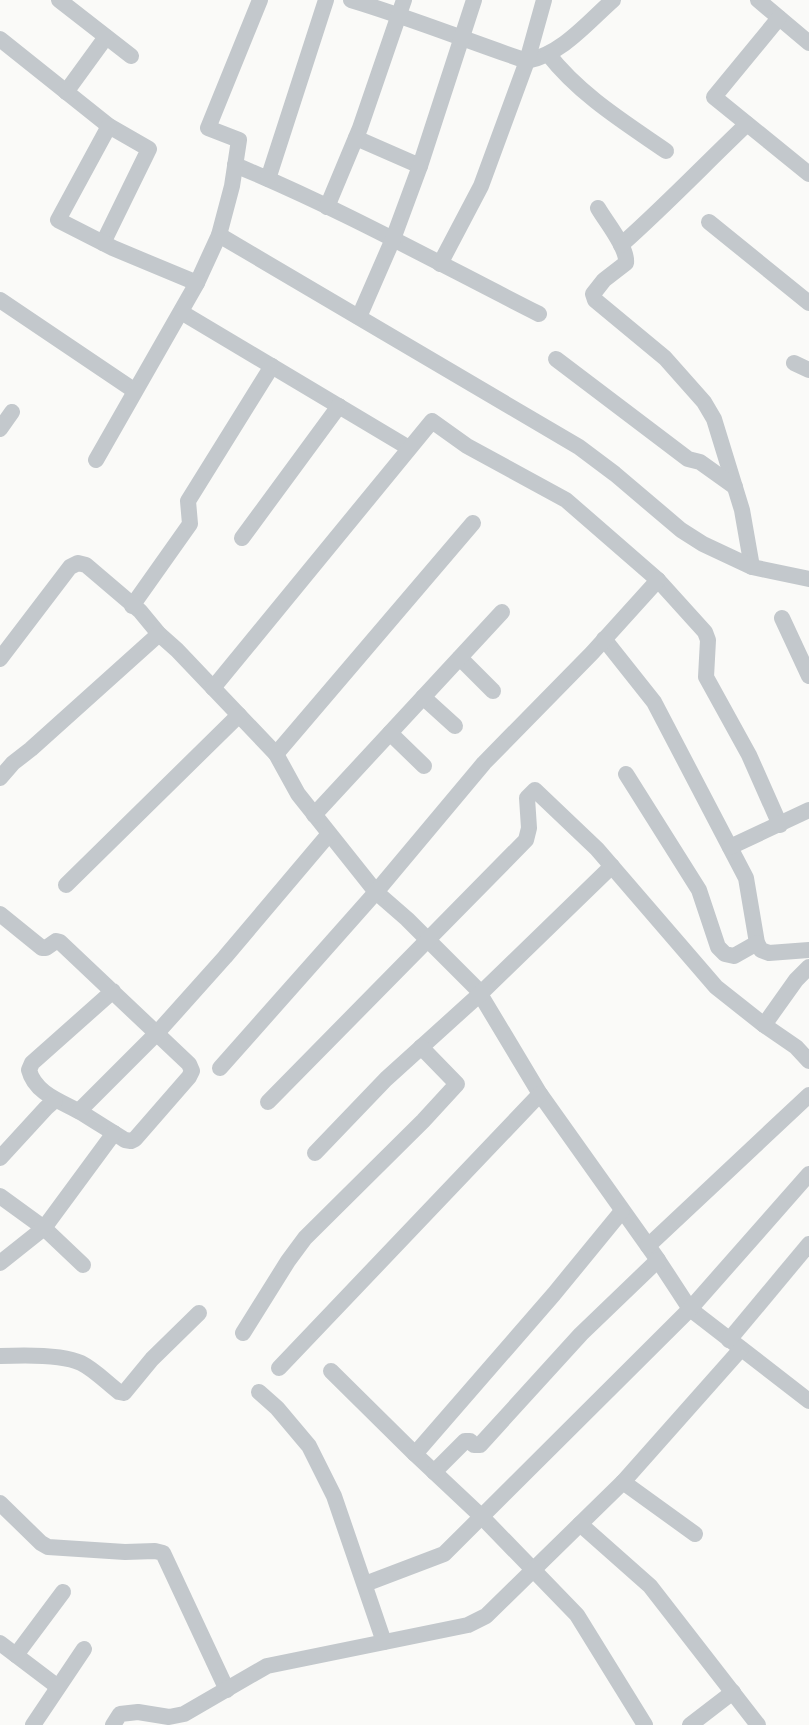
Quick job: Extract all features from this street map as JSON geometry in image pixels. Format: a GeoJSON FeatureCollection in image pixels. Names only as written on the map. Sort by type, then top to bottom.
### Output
{"type":"FeatureCollection","features":[{"type":"Feature","properties":{"kind":"street"},"geometry":{"type":"LineString","coordinates":[[59,0],[131,56]]}},
{"type":"Feature","properties":{"kind":"street"},"geometry":{"type":"LineString","coordinates":[[96,460],[197,283],[219,235],[232,186],[239,140],[208,128],[260,0]]}},
{"type":"Feature","properties":{"kind":"street"},"geometry":{"type":"LineString","coordinates":[[268,179],[326,0]]}},
{"type":"Feature","properties":{"kind":"street"},"geometry":{"type":"LineString","coordinates":[[351,0],[402,7],[462,39],[527,61],[548,54],[568,40],[612,0]]}},
{"type":"Feature","properties":{"kind":"street"},"geometry":{"type":"LineString","coordinates":[[359,317],[420,166],[474,0]]}},
{"type":"Feature","properties":{"kind":"street"},"geometry":{"type":"LineString","coordinates":[[440,264],[481,186],[527,61],[544,0]]}},
{"type":"Feature","properties":{"kind":"street"},"geometry":{"type":"LineString","coordinates":[[758,0],[809,43]]}},
{"type":"Feature","properties":{"kind":"street"},"geometry":{"type":"LineString","coordinates":[[327,207],[356,138],[402,7]]}},
{"type":"Feature","properties":{"kind":"street"},"geometry":{"type":"LineString","coordinates":[[779,18],[714,97],[809,174]]}},
{"type":"Feature","properties":{"kind":"street"},"geometry":{"type":"LineString","coordinates":[[66,92],[106,37]]}},
{"type":"Feature","properties":{"kind":"street"},"geometry":{"type":"LineString","coordinates":[[0,40],[109,126],[149,149],[103,243]]}},
{"type":"Feature","properties":{"kind":"street"},"geometry":{"type":"LineString","coordinates":[[548,54],[563,73],[598,104],[666,151]]}},
{"type":"Feature","properties":{"kind":"street"},"geometry":{"type":"LineString","coordinates":[[622,245],[660,211],[747,124]]}},
{"type":"Feature","properties":{"kind":"street"},"geometry":{"type":"LineString","coordinates":[[109,126],[58,220],[103,243],[197,283]]}},
{"type":"Feature","properties":{"kind":"street"},"geometry":{"type":"LineString","coordinates":[[356,138],[420,166]]}},
{"type":"Feature","properties":{"kind":"street"},"geometry":{"type":"LineString","coordinates":[[235,166],[268,179],[327,207],[539,314]]}},
{"type":"Feature","properties":{"kind":"street"},"geometry":{"type":"LineString","coordinates":[[598,208],[622,245],[627,257],[626,264],[597,287],[593,294],[595,300],[665,358],[704,402],[714,419],[747,530],[752,567]]}},
{"type":"Feature","properties":{"kind":"street"},"geometry":{"type":"LineString","coordinates":[[709,222],[809,303]]}},
{"type":"Feature","properties":{"kind":"street"},"geometry":{"type":"LineString","coordinates":[[219,235],[579,447],[622,480],[681,530],[702,544],[752,567],[809,579]]}},
{"type":"Feature","properties":{"kind":"street"},"geometry":{"type":"LineString","coordinates":[[0,300],[135,391]]}},
{"type":"Feature","properties":{"kind":"street"},"geometry":{"type":"LineString","coordinates":[[181,312],[410,448]]}},
{"type":"Feature","properties":{"kind":"street"},"geometry":{"type":"LineString","coordinates":[[556,358],[688,459],[700,462],[735,487]]}},
{"type":"Feature","properties":{"kind":"street"},"geometry":{"type":"LineString","coordinates":[[794,363],[809,370]]}},
{"type":"Feature","properties":{"kind":"street"},"geometry":{"type":"LineString","coordinates":[[132,606],[190,524],[188,501],[272,366]]}},
{"type":"Feature","properties":{"kind":"street"},"geometry":{"type":"LineString","coordinates":[[242,538],[339,406]]}},
{"type":"Feature","properties":{"kind":"street"},"geometry":{"type":"LineString","coordinates":[[0,429],[12,412]]}},
{"type":"Feature","properties":{"kind":"street"},"geometry":{"type":"LineString","coordinates":[[213,688],[432,421],[467,446],[566,500],[658,580],[705,632],[708,640],[706,677],[749,755],[780,825]]}},
{"type":"Feature","properties":{"kind":"street"},"geometry":{"type":"LineString","coordinates":[[276,754],[473,523]]}},
{"type":"Feature","properties":{"kind":"street"},"geometry":{"type":"LineString","coordinates":[[0,659],[70,567],[78,563],[86,565],[140,611],[159,634],[177,650],[276,754],[298,794],[376,892],[477,989],[540,1094],[653,1253],[690,1309],[809,1401]]}},
{"type":"Feature","properties":{"kind":"street"},"geometry":{"type":"LineString","coordinates":[[220,1068],[376,892],[484,764],[658,580]]}},
{"type":"Feature","properties":{"kind":"street"},"geometry":{"type":"LineString","coordinates":[[314,815],[502,612]]}},
{"type":"Feature","properties":{"kind":"street"},"geometry":{"type":"LineString","coordinates":[[782,618],[809,676]]}},
{"type":"Feature","properties":{"kind":"street"},"geometry":{"type":"LineString","coordinates":[[0,778],[13,763],[159,634]]}},
{"type":"Feature","properties":{"kind":"street"},"geometry":{"type":"LineString","coordinates":[[604,639],[654,702],[746,878],[757,943],[761,950],[769,953],[809,950]]}},
{"type":"Feature","properties":{"kind":"street"},"geometry":{"type":"LineString","coordinates":[[460,658],[493,690]]}},
{"type":"Feature","properties":{"kind":"street"},"geometry":{"type":"LineString","coordinates":[[423,697],[455,726]]}},
{"type":"Feature","properties":{"kind":"street"},"geometry":{"type":"LineString","coordinates":[[66,886],[239,715]]}},
{"type":"Feature","properties":{"kind":"street"},"geometry":{"type":"LineString","coordinates":[[390,733],[424,766]]}},
{"type":"Feature","properties":{"kind":"street"},"geometry":{"type":"LineString","coordinates":[[626,774],[699,890],[718,947],[726,954],[734,956],[757,943]]}},
{"type":"Feature","properties":{"kind":"street"},"geometry":{"type":"LineString","coordinates":[[268,1102],[526,840],[529,828],[527,798],[535,790],[597,849],[716,986],[764,1025],[796,1047],[809,1061]]}},
{"type":"Feature","properties":{"kind":"street"},"geometry":{"type":"LineString","coordinates":[[730,847],[809,810]]}},
{"type":"Feature","properties":{"kind":"street"},"geometry":{"type":"LineString","coordinates":[[79,1111],[157,1033],[225,957],[329,834]]}},
{"type":"Feature","properties":{"kind":"street"},"geometry":{"type":"LineString","coordinates":[[315,1153],[386,1078],[480,994],[612,866]]}},
{"type":"Feature","properties":{"kind":"street"},"geometry":{"type":"LineString","coordinates":[[0,914],[42,948],[46,948],[56,941],[60,942],[190,1064],[192,1071],[189,1077],[131,1141],[125,1140],[79,1111],[55,1100],[31,1078],[29,1070],[32,1064],[112,991]]}},
{"type":"Feature","properties":{"kind":"street"},"geometry":{"type":"LineString","coordinates":[[764,1025],[796,980],[809,967]]}},
{"type":"Feature","properties":{"kind":"street"},"geometry":{"type":"LineString","coordinates":[[244,1333],[288,1261],[305,1238],[423,1122],[457,1084],[421,1047]]}},
{"type":"Feature","properties":{"kind":"street"},"geometry":{"type":"LineString","coordinates":[[279,1368],[540,1094]]}},
{"type":"Feature","properties":{"kind":"street"},"geometry":{"type":"LineString","coordinates":[[434,1472],[465,1442],[470,1441],[474,1445],[480,1445],[653,1253],[809,1095]]}},
{"type":"Feature","properties":{"kind":"street"},"geometry":{"type":"LineString","coordinates":[[0,1158],[55,1100]]}},
{"type":"Feature","properties":{"kind":"street"},"geometry":{"type":"LineString","coordinates":[[0,1263],[44,1228],[114,1133]]}},
{"type":"Feature","properties":{"kind":"street"},"geometry":{"type":"LineString","coordinates":[[365,1584],[444,1554],[690,1309],[809,1174]]}},
{"type":"Feature","properties":{"kind":"street"},"geometry":{"type":"LineString","coordinates":[[0,1196],[44,1228],[84,1266]]}},
{"type":"Feature","properties":{"kind":"street"},"geometry":{"type":"LineString","coordinates":[[415,1454],[554,1294],[622,1211]]}},
{"type":"Feature","properties":{"kind":"street"},"geometry":{"type":"LineString","coordinates":[[113,1725],[120,1714],[138,1712],[169,1717],[184,1714],[267,1666],[468,1625],[486,1616],[623,1482],[735,1344],[809,1244]]}},
{"type":"Feature","properties":{"kind":"street"},"geometry":{"type":"LineString","coordinates":[[0,1356],[30,1354],[74,1361],[83,1364],[119,1392],[124,1393],[152,1358],[199,1313]]}},
{"type":"Feature","properties":{"kind":"street"},"geometry":{"type":"LineString","coordinates":[[331,1371],[482,1518],[577,1615],[645,1725]]}},
{"type":"Feature","properties":{"kind":"street"},"geometry":{"type":"LineString","coordinates":[[259,1392],[277,1408],[309,1446],[334,1496],[384,1642]]}},
{"type":"Feature","properties":{"kind":"street"},"geometry":{"type":"LineString","coordinates":[[623,1482],[695,1534]]}},
{"type":"Feature","properties":{"kind":"street"},"geometry":{"type":"LineString","coordinates":[[0,1503],[41,1543],[48,1547],[125,1552],[155,1551],[163,1553],[227,1690]]}},
{"type":"Feature","properties":{"kind":"street"},"geometry":{"type":"LineString","coordinates":[[580,1524],[650,1586],[758,1725]]}},
{"type":"Feature","properties":{"kind":"street"},"geometry":{"type":"LineString","coordinates":[[16,1655],[63,1592]]}},
{"type":"Feature","properties":{"kind":"street"},"geometry":{"type":"LineString","coordinates":[[0,1643],[58,1687]]}},
{"type":"Feature","properties":{"kind":"street"},"geometry":{"type":"LineString","coordinates":[[33,1725],[84,1649]]}},
{"type":"Feature","properties":{"kind":"street"},"geometry":{"type":"LineString","coordinates":[[690,1725],[733,1692]]}}]}
